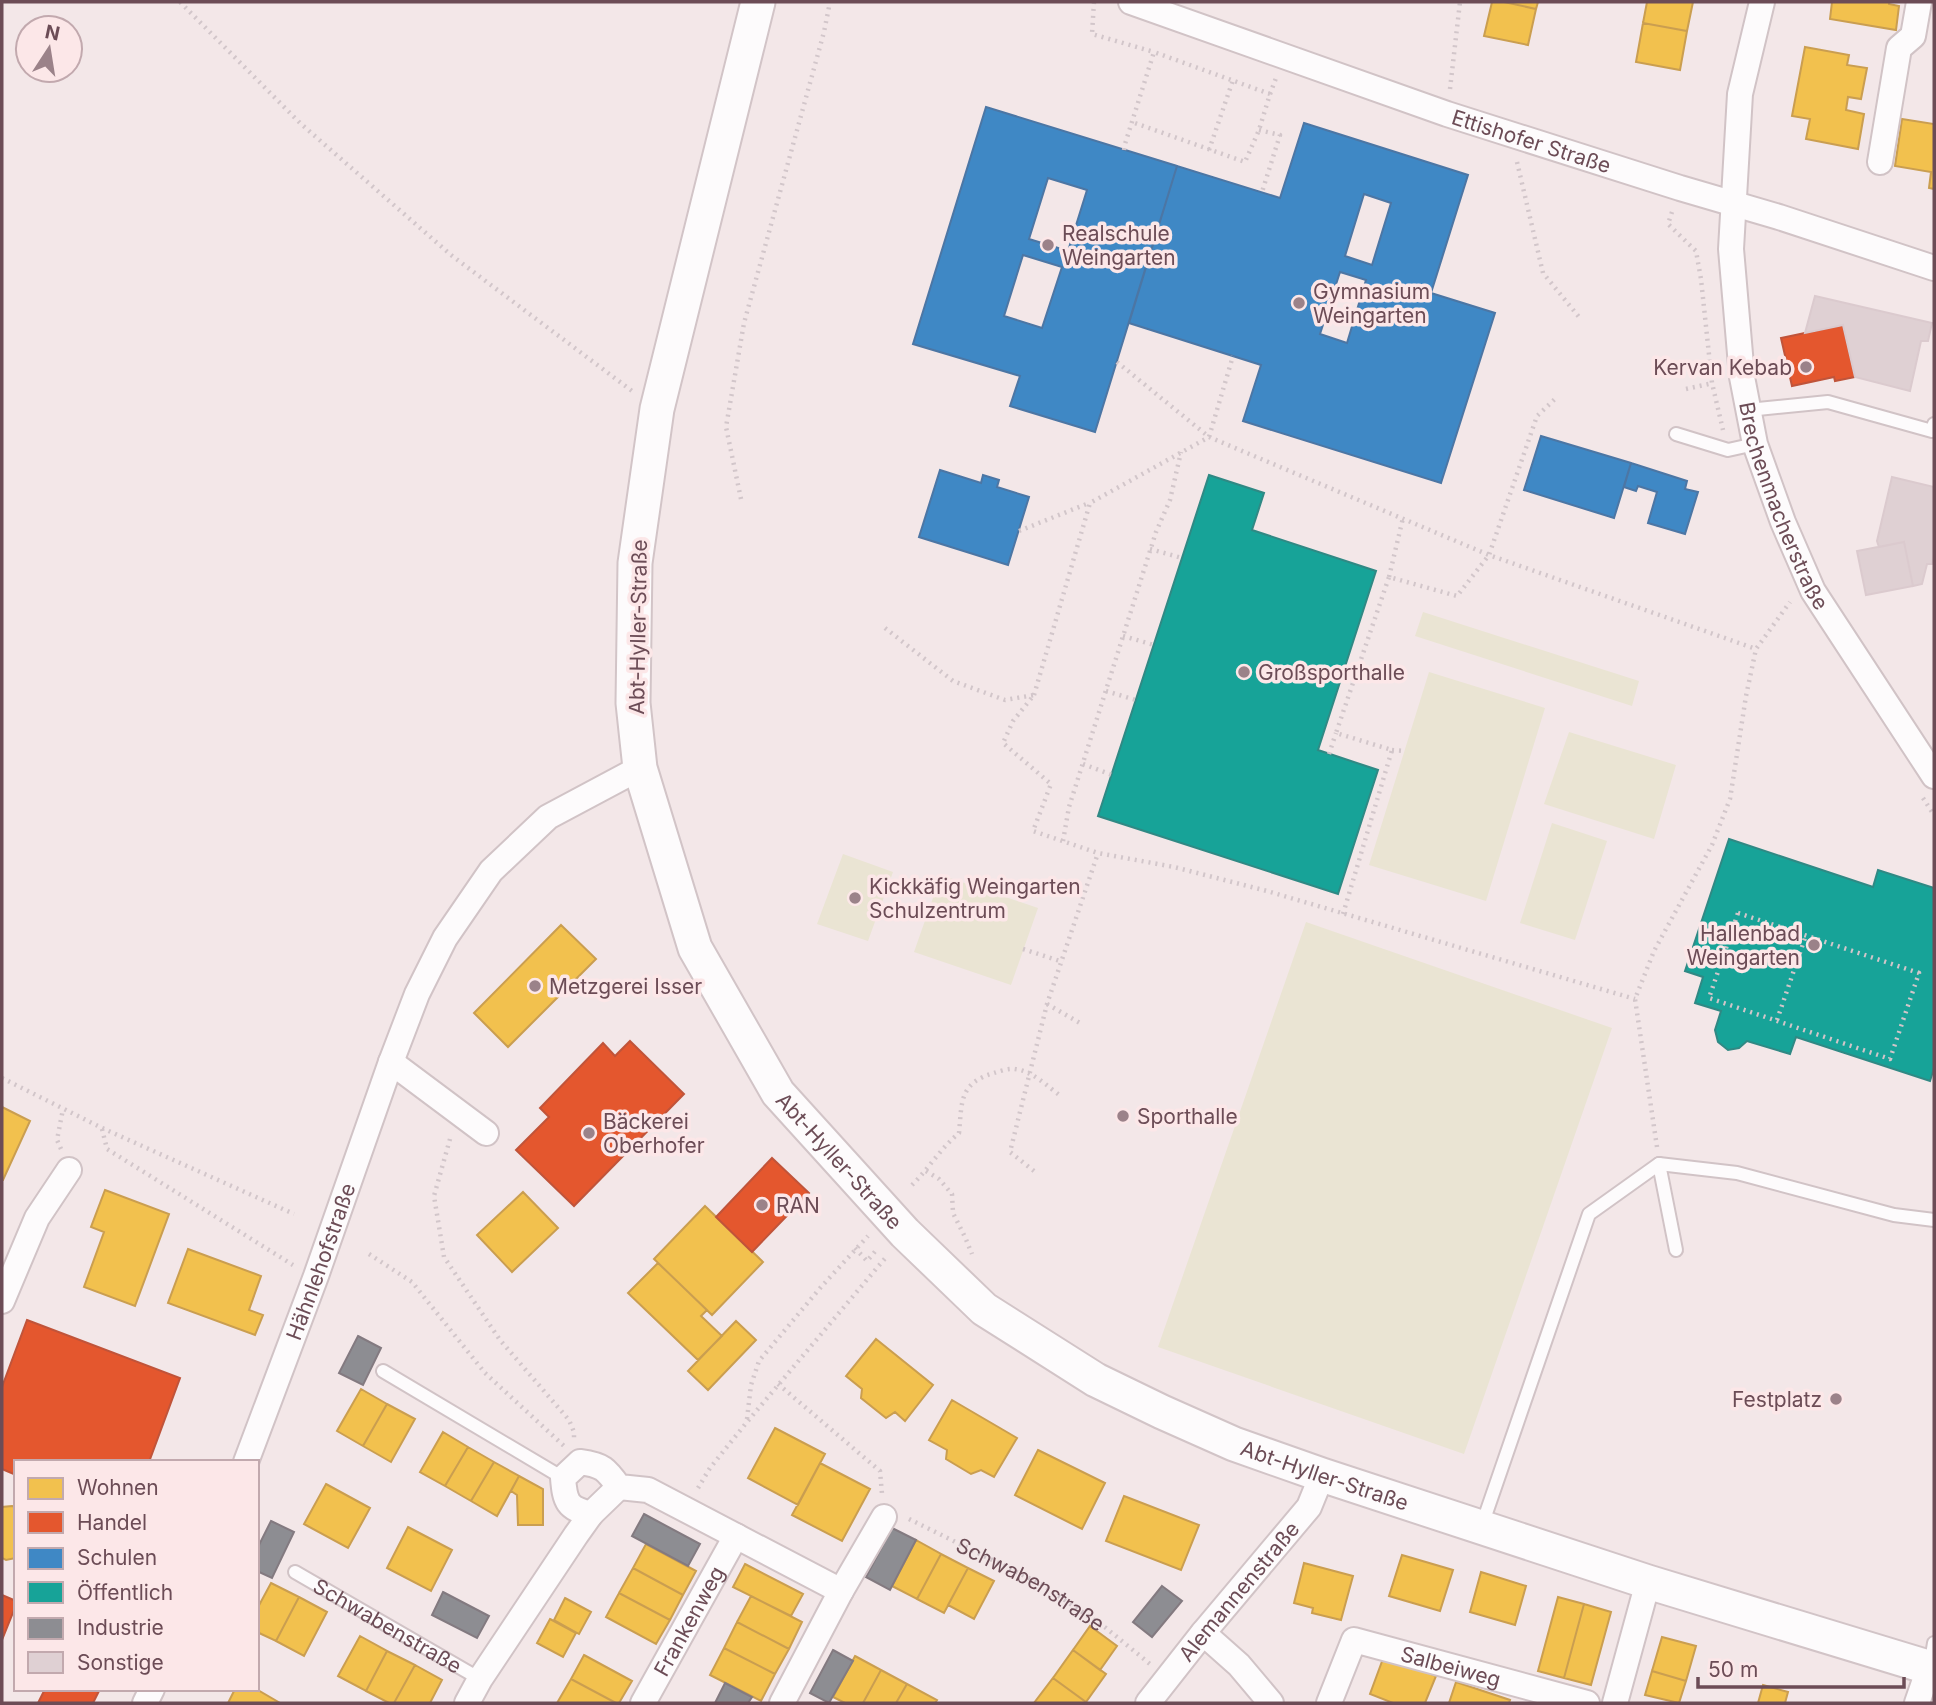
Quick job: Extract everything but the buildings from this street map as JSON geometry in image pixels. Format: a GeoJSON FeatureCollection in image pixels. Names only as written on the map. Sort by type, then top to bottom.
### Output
{"type":"FeatureCollection","features":[{"type":"Feature","properties":{"kind":"street","name":"Abt-Hyller-Straße"},"geometry":{"type":"LineString","coordinates":[[758,2],[657,409],[635,563],[633,703],[640,768],[695,948],[778,1093],[889,1232],[985,1309],[1096,1380],[1234,1444],[1322,1475],[1648,1582],[1933,1660]]}},
{"type":"Feature","properties":{"kind":"street","name":"Ettishofer Straße"},"geometry":{"type":"LineString","coordinates":[[1131,2],[1447,114],[1934,268]]}},
{"type":"Feature","properties":{"kind":"street","name":"Brechenmacherstraße"},"geometry":{"type":"LineString","coordinates":[[1762,2],[1740,94],[1731,249],[1742,377],[1755,444],[1783,522],[1813,591],[1934,776]]}},
{"type":"Feature","properties":{"kind":"street"},"geometry":{"type":"LineString","coordinates":[[1880,162],[1899,48],[1913,36],[1919,2]]}},
{"type":"Feature","properties":{"kind":"street","name":"Hähnlehofstraße"},"geometry":{"type":"LineString","coordinates":[[247,1460],[316,1276],[391,1062],[417,994],[445,938],[491,871],[548,817],[640,768]]}},
{"type":"Feature","properties":{"kind":"street"},"geometry":{"type":"LineString","coordinates":[[391,1062],[486,1133]]}},
{"type":"Feature","properties":{"kind":"street"},"geometry":{"type":"LineString","coordinates":[[2,1301],[13,1262],[37,1218],[69,1170]]}},
{"type":"Feature","properties":{"kind":"street"},"geometry":{"type":"LineString","coordinates":[[592,1514],[575,1511],[565,1497],[572,1465],[597,1464],[609,1473],[619,1487],[648,1490],[841,1591]]}},
{"type":"Feature","properties":{"kind":"street","name":"Alemannenstraße"},"geometry":{"type":"LineString","coordinates":[[1148,1703],[1309,1507],[1322,1475]]}},
{"type":"Feature","properties":{"kind":"street","name":"Schwabenstraße"},"geometry":{"type":"LineString","coordinates":[[467,1703],[576,1535],[619,1487]]}},
{"type":"Feature","properties":{"kind":"street"},"geometry":{"type":"LineString","coordinates":[[782,1703],[841,1591],[884,1517]]}},
{"type":"Feature","properties":{"kind":"street","name":"Frankenweg"},"geometry":{"type":"LineString","coordinates":[[643,1703],[736,1536]]}},
{"type":"Feature","properties":{"kind":"street"},"geometry":{"type":"LineString","coordinates":[[1615,1703],[1648,1582]]}},
{"type":"Feature","properties":{"kind":"street"},"geometry":{"type":"LineString","coordinates":[[1203,1633],[1239,1665],[1271,1703]]}},
{"type":"Feature","properties":{"kind":"street","name":"Salbeiweg"},"geometry":{"type":"LineString","coordinates":[[1329,1703],[1354,1640],[1587,1703]]}},
{"type":"Feature","properties":{"kind":"street"},"geometry":{"type":"LineString","coordinates":[[1917,1703],[1933,1660]]}},
{"type":"Feature","properties":{"kind":"lane"},"geometry":{"type":"LineString","coordinates":[[1748,410],[1828,402],[1932,431],[1934,424]]}},
{"type":"Feature","properties":{"kind":"lane"},"geometry":{"type":"LineString","coordinates":[[1675,434],[1728,450],[1755,444]]}},
{"type":"Feature","properties":{"kind":"lane"},"geometry":{"type":"LineString","coordinates":[[1481,1527],[1589,1214],[1659,1164],[1737,1172],[1894,1215],[1934,1220]]}},
{"type":"Feature","properties":{"kind":"lane"},"geometry":{"type":"LineString","coordinates":[[1659,1164],[1676,1250]]}},
{"type":"Feature","properties":{"kind":"lane"},"geometry":{"type":"LineString","coordinates":[[383,1371],[572,1465]]}},
{"type":"Feature","properties":{"kind":"lane","name":"Schwabenstraße"},"geometry":{"type":"LineString","coordinates":[[295,1572],[481,1679]]}},
{"type":"Feature","properties":{"kind":"path"},"geometry":{"type":"LineString","coordinates":[[180,2],[300,123],[451,255],[657,409]]}},
{"type":"Feature","properties":{"kind":"path"},"geometry":{"type":"LineString","coordinates":[[741,499],[726,427],[744,323],[830,2]]}},
{"type":"Feature","properties":{"kind":"path"},"geometry":{"type":"LineString","coordinates":[[1094,2],[1092,34],[1154,52],[1270,94],[1245,162],[1132,122]]}},
{"type":"Feature","properties":{"kind":"path"},"geometry":{"type":"LineString","coordinates":[[1447,114],[1460,2]]}},
{"type":"Feature","properties":{"kind":"path"},"geometry":{"type":"LineString","coordinates":[[1124,150],[1154,52]]}},
{"type":"Feature","properties":{"kind":"path"},"geometry":{"type":"LineString","coordinates":[[1209,149],[1233,80]]}},
{"type":"Feature","properties":{"kind":"path"},"geometry":{"type":"LineString","coordinates":[[1259,130],[1280,135],[1262,192]]}},
{"type":"Feature","properties":{"kind":"path"},"geometry":{"type":"LineString","coordinates":[[1510,134],[1543,273],[1578,317]]}},
{"type":"Feature","properties":{"kind":"path"},"geometry":{"type":"LineString","coordinates":[[1019,531],[1090,502],[1209,437],[1233,356]]}},
{"type":"Feature","properties":{"kind":"path"},"geometry":{"type":"LineString","coordinates":[[1117,362],[1209,437],[1489,555],[1756,649]]}},
{"type":"Feature","properties":{"kind":"path"},"geometry":{"type":"LineString","coordinates":[[1389,577],[1457,596],[1489,555],[1537,416],[1557,397]]}},
{"type":"Feature","properties":{"kind":"path"},"geometry":{"type":"LineString","coordinates":[[1063,841],[1069,807],[1150,549],[1170,500],[1181,452]]}},
{"type":"Feature","properties":{"kind":"path"},"geometry":{"type":"LineString","coordinates":[[1090,502],[1034,695],[1013,721],[1003,743],[1051,784],[1033,831],[1098,853],[1174,867],[1635,999]]}},
{"type":"Feature","properties":{"kind":"path"},"geometry":{"type":"LineString","coordinates":[[1329,754],[1389,577],[1403,519]]}},
{"type":"Feature","properties":{"kind":"path"},"geometry":{"type":"LineString","coordinates":[[1150,549],[1182,558]]}},
{"type":"Feature","properties":{"kind":"path"},"geometry":{"type":"LineString","coordinates":[[1659,1164],[1635,999],[1654,951],[1712,845],[1730,799],[1756,649],[1789,602],[1813,591]]}},
{"type":"Feature","properties":{"kind":"path"},"geometry":{"type":"LineString","coordinates":[[885,628],[953,681],[1005,700],[1034,695]]}},
{"type":"Feature","properties":{"kind":"path"},"geometry":{"type":"LineString","coordinates":[[1123,636],[1154,645]]}},
{"type":"Feature","properties":{"kind":"path"},"geometry":{"type":"LineString","coordinates":[[1106,691],[1136,700]]}},
{"type":"Feature","properties":{"kind":"path"},"geometry":{"type":"LineString","coordinates":[[1336,733],[1392,750],[1404,751]]}},
{"type":"Feature","properties":{"kind":"path"},"geometry":{"type":"LineString","coordinates":[[1343,914],[1392,750]]}},
{"type":"Feature","properties":{"kind":"path"},"geometry":{"type":"LineString","coordinates":[[1083,764],[1112,775]]}},
{"type":"Feature","properties":{"kind":"path"},"geometry":{"type":"LineString","coordinates":[[1034,1171],[1010,1152],[1047,1004],[1098,853]]}},
{"type":"Feature","properties":{"kind":"path"},"geometry":{"type":"LineString","coordinates":[[1738,913],[1805,935],[1919,973],[1890,1059],[1710,998],[1738,913]]}},
{"type":"Feature","properties":{"kind":"path"},"geometry":{"type":"LineString","coordinates":[[1777,1020],[1805,935]]}},
{"type":"Feature","properties":{"kind":"path"},"geometry":{"type":"LineString","coordinates":[[1023,949],[1063,962]]}},
{"type":"Feature","properties":{"kind":"path"},"geometry":{"type":"LineString","coordinates":[[1047,1004],[1080,1023]]}},
{"type":"Feature","properties":{"kind":"path"},"geometry":{"type":"LineString","coordinates":[[912,1185],[947,1143],[959,1133],[962,1099],[973,1081],[1013,1068],[1030,1074],[1062,1097]]}},
{"type":"Feature","properties":{"kind":"path"},"geometry":{"type":"LineString","coordinates":[[2,1079],[63,1110],[294,1214]]}},
{"type":"Feature","properties":{"kind":"path"},"geometry":{"type":"LineString","coordinates":[[63,1110],[57,1140],[69,1170]]}},
{"type":"Feature","properties":{"kind":"path"},"geometry":{"type":"LineString","coordinates":[[458,1112],[434,1196],[444,1257],[500,1340],[569,1420],[574,1432],[572,1465]]}},
{"type":"Feature","properties":{"kind":"path"},"geometry":{"type":"LineString","coordinates":[[102,1128],[107,1149],[292,1264],[316,1276]]}},
{"type":"Feature","properties":{"kind":"path"},"geometry":{"type":"LineString","coordinates":[[926,1171],[939,1179],[952,1194],[953,1213],[960,1229]]}},
{"type":"Feature","properties":{"kind":"path"},"geometry":{"type":"LineString","coordinates":[[747,1422],[751,1384],[759,1361],[855,1248],[889,1232]]}},
{"type":"Feature","properties":{"kind":"path"},"geometry":{"type":"LineString","coordinates":[[685,1510],[710,1468],[779,1384],[889,1232]]}},
{"type":"Feature","properties":{"kind":"path"},"geometry":{"type":"LineString","coordinates":[[855,1248],[867,1261]]}},
{"type":"Feature","properties":{"kind":"path"},"geometry":{"type":"LineString","coordinates":[[369,1254],[412,1282],[485,1373],[572,1465]]}},
{"type":"Feature","properties":{"kind":"path"},"geometry":{"type":"LineString","coordinates":[[779,1384],[880,1471],[884,1517]]}},
{"type":"Feature","properties":{"kind":"path","name":"Schwabenstraße"},"geometry":{"type":"LineString","coordinates":[[884,1517],[898,1513],[1041,1584],[1106,1628],[1167,1677]]}},
{"type":"Feature","properties":{"kind":"shaded area"},"geometry":{"type":"Polygon","coordinates":[[[1423,612],[1639,681],[1632,706],[1415,636],[1423,612]]]}},
{"type":"Feature","properties":{"kind":"shaded area"},"geometry":{"type":"Polygon","coordinates":[[[1429,672],[1545,708],[1486,901],[1369,865],[1429,672]]]}},
{"type":"Feature","properties":{"kind":"shaded area"},"geometry":{"type":"Polygon","coordinates":[[[1569,732],[1676,765],[1654,839],[1544,804],[1569,732]]]}},
{"type":"Feature","properties":{"kind":"shaded area"},"geometry":{"type":"Polygon","coordinates":[[[1552,823],[1607,841],[1575,940],[1520,923],[1552,823]]]}},
{"type":"Feature","properties":{"kind":"shaded area","name":"Kickkäfig Weingarten Schulzentrum"},"geometry":{"type":"Polygon","coordinates":[[[843,854],[893,872],[868,941],[817,924],[843,854]]]}},
{"type":"Feature","properties":{"kind":"shaded area"},"geometry":{"type":"Polygon","coordinates":[[[941,875],[1038,908],[1011,985],[914,952],[941,875]]]}},
{"type":"Feature","properties":{"kind":"shaded area"},"geometry":{"type":"Polygon","coordinates":[[[1306,922],[1612,1028],[1464,1454],[1158,1347],[1306,922]]]}},
{"type":"Feature","properties":{"kind":"place","name":"Realschule Weingarten"},"geometry":{"type":"Point","coordinates":[1048,245]}},
{"type":"Feature","properties":{"kind":"place","name":"Gymnasium Weingarten"},"geometry":{"type":"Point","coordinates":[1299,303]}},
{"type":"Feature","properties":{"kind":"place","name":"Kervan Kebab"},"geometry":{"type":"Point","coordinates":[1806,367]}},
{"type":"Feature","properties":{"kind":"place","name":"Großsporthalle"},"geometry":{"type":"Point","coordinates":[1244,672]}},
{"type":"Feature","properties":{"kind":"place","name":"Kickkäfig Weingarten Schulzentrum"},"geometry":{"type":"Point","coordinates":[855,898]}},
{"type":"Feature","properties":{"kind":"place","name":"Hallenbad Weingarten"},"geometry":{"type":"Point","coordinates":[1814,945]}},
{"type":"Feature","properties":{"kind":"place","name":"Metzgerei Isser"},"geometry":{"type":"Point","coordinates":[535,986]}},
{"type":"Feature","properties":{"kind":"place","name":"Sporthalle"},"geometry":{"type":"Point","coordinates":[1123,1116]}},
{"type":"Feature","properties":{"kind":"place","name":"Bäckerei Oberhofer"},"geometry":{"type":"Point","coordinates":[589,1133]}},
{"type":"Feature","properties":{"kind":"place","name":"RAN"},"geometry":{"type":"Point","coordinates":[762,1205]}},
{"type":"Feature","properties":{"kind":"place","name":"Festplatz"},"geometry":{"type":"Point","coordinates":[1836,1399]}}]}
